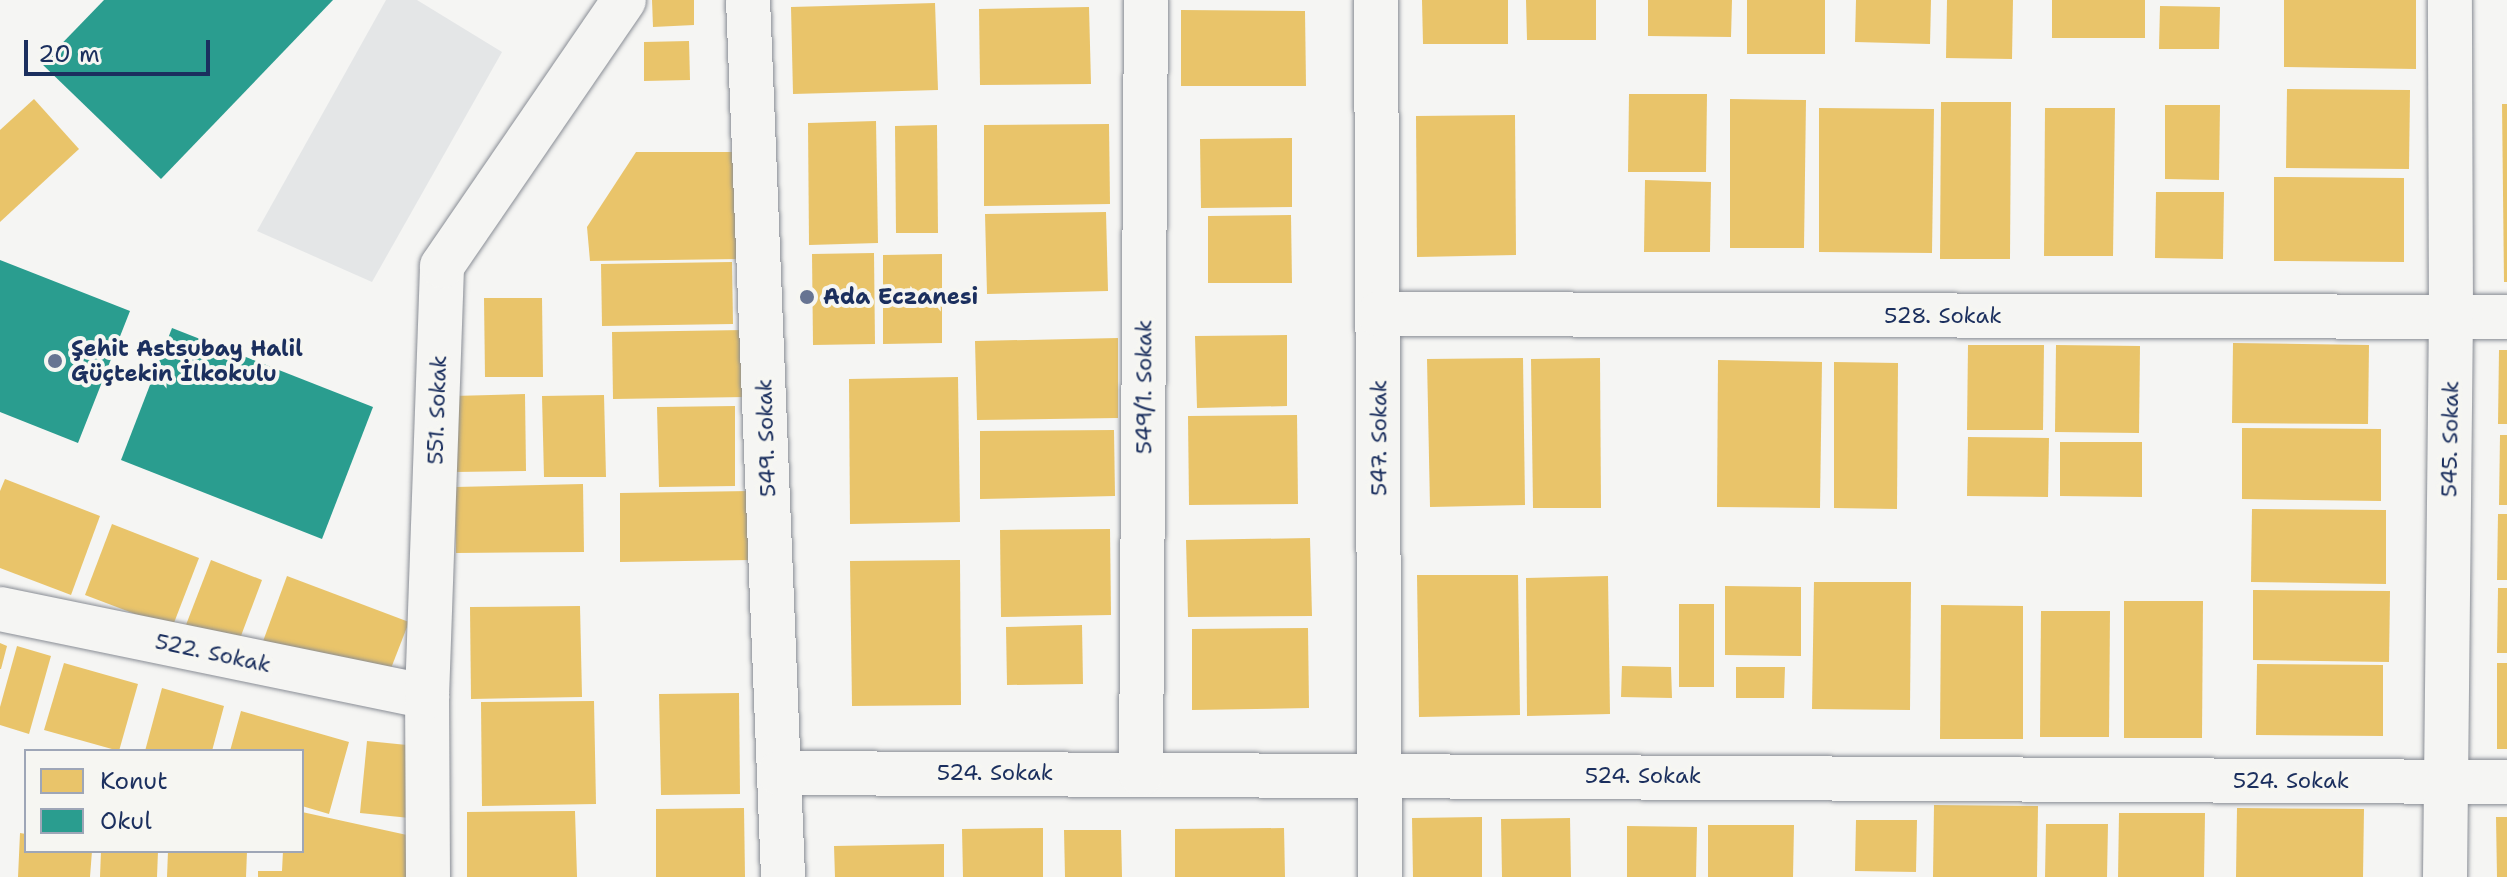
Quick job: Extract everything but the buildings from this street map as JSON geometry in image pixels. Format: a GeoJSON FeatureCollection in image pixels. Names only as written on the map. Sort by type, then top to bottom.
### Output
{"type":"FeatureCollection","features":[{"type":"Feature","properties":{"kind":"street","name":"551. Sokak"},"geometry":{"type":"LineString","coordinates":[[428,877],[427,697],[442,266],[624,0]]}},
{"type":"Feature","properties":{"kind":"street","name":"549. Sokak"},"geometry":{"type":"LineString","coordinates":[[748,0],[783,877]]}},
{"type":"Feature","properties":{"kind":"street","name":"549/1. Sokak"},"geometry":{"type":"LineString","coordinates":[[1141,774],[1146,0]]}},
{"type":"Feature","properties":{"kind":"street","name":"547. Sokak"},"geometry":{"type":"LineString","coordinates":[[1376,0],[1380,877]]}},
{"type":"Feature","properties":{"kind":"street","name":"545. Sokak"},"geometry":{"type":"LineString","coordinates":[[2445,877],[2451,318],[2450,0]]}},
{"type":"Feature","properties":{"kind":"street","name":"528. Sokak"},"geometry":{"type":"LineString","coordinates":[[1379,314],[2507,317]]}},
{"type":"Feature","properties":{"kind":"street","name":"522. Sokak"},"geometry":{"type":"LineString","coordinates":[[0,609],[427,697]]}},
{"type":"Feature","properties":{"kind":"street","name":"524. Sokak"},"geometry":{"type":"LineString","coordinates":[[779,773],[2507,782]]}},
{"type":"Feature","properties":{"kind":"shaded area"},"geometry":{"type":"Polygon","coordinates":[[[386,0],[417,0],[502,52],[372,282],[257,231],[386,0]]]}},
{"type":"Feature","properties":{"kind":"place","name":"Ada Eczanesi"},"geometry":{"type":"Point","coordinates":[807,297]}},
{"type":"Feature","properties":{"kind":"place","name":"Şehit Astsubay Halil Güçtekin İlkokulu"},"geometry":{"type":"Point","coordinates":[55,361]}}]}
